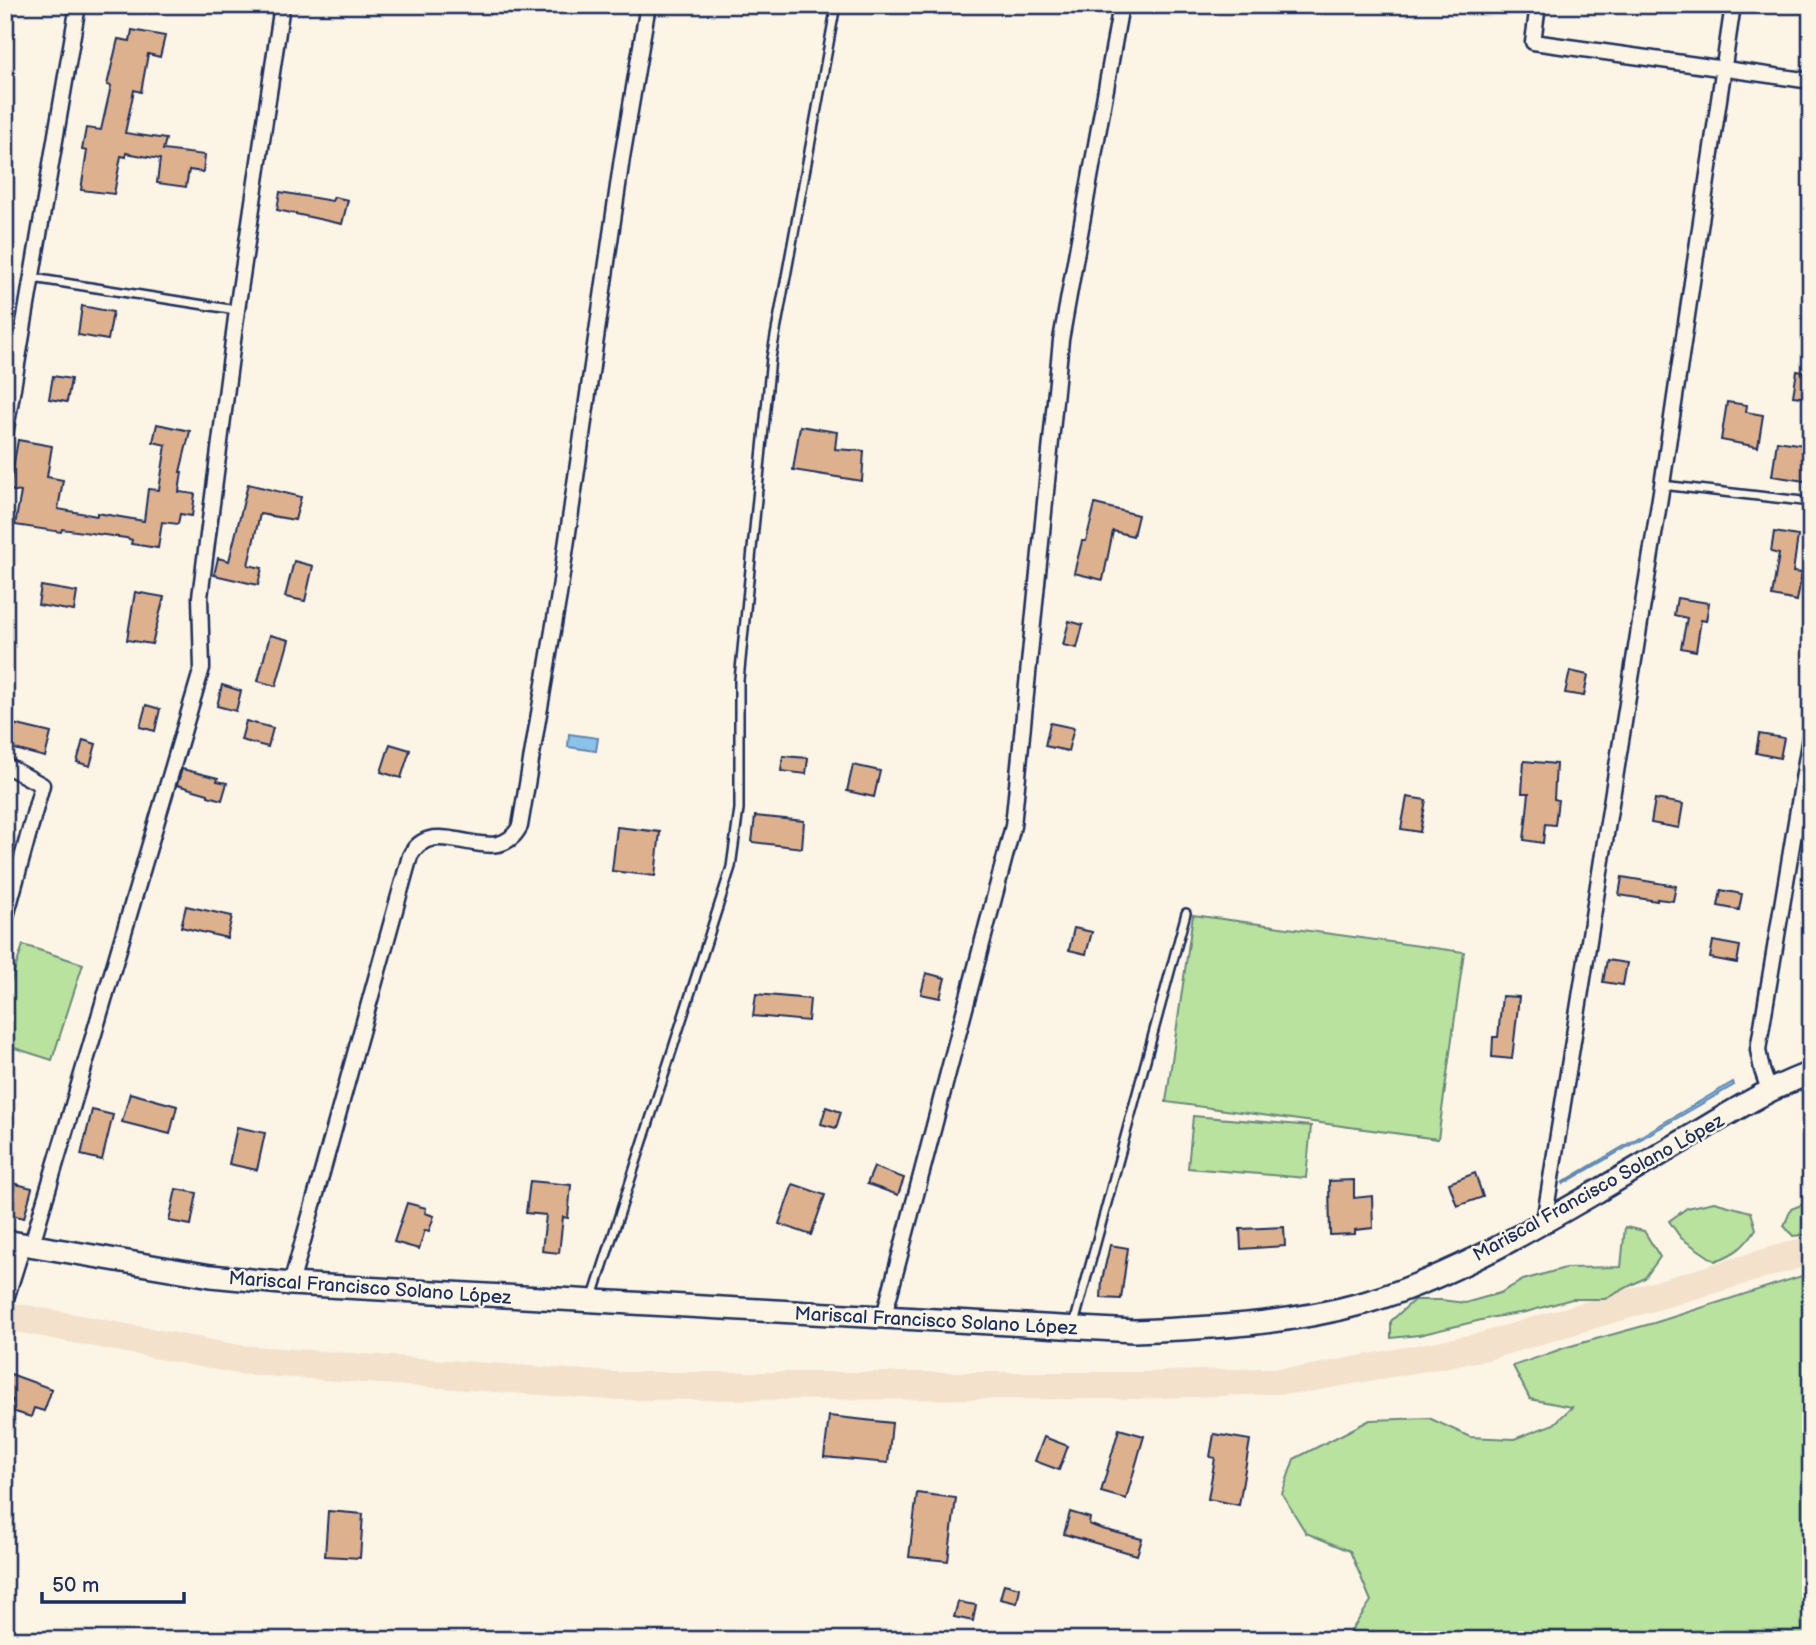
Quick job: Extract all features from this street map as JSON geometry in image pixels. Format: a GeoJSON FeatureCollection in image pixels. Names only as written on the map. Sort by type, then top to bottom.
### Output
{"type":"FeatureCollection","features":[{"type":"Feature","properties":{"kind":"street"},"geometry":{"type":"LineString","coordinates":[[5,435],[78,5]]}},
{"type":"Feature","properties":{"kind":"street"},"geometry":{"type":"LineString","coordinates":[[5,1302],[20,1244],[202,668],[200,597],[237,310],[282,5]]}},
{"type":"Feature","properties":{"kind":"street"},"geometry":{"type":"LineString","coordinates":[[291,1284],[410,856],[422,841],[435,836],[496,846],[511,839],[520,826],[559,595],[622,158],[648,5]]}},
{"type":"Feature","properties":{"kind":"street"},"geometry":{"type":"LineString","coordinates":[[884,1316],[1013,826],[1061,340],[1121,5]]}},
{"type":"Feature","properties":{"kind":"street"},"geometry":{"type":"LineString","coordinates":[[1538,5],[1533,42],[1811,81]]}},
{"type":"Feature","properties":{"kind":"street"},"geometry":{"type":"LineString","coordinates":[[1544,1222],[1662,485],[1733,5]]}},
{"type":"Feature","properties":{"kind":"street"},"geometry":{"type":"LineString","coordinates":[[5,335],[21,339]]}},
{"type":"Feature","properties":{"kind":"street"},"geometry":{"type":"LineString","coordinates":[[1769,1090],[1758,1050],[1811,731]]}},
{"type":"Feature","properties":{"kind":"street"},"geometry":{"type":"LineString","coordinates":[[5,765],[42,785],[5,920]]}},
{"type":"Feature","properties":{"kind":"street","name":"Mariscal Francisco Solano López"},"geometry":{"type":"LineString","coordinates":[[20,1244],[211,1276],[291,1284],[1134,1331],[1223,1327],[1299,1318],[1364,1303],[1408,1288],[1478,1257],[1544,1222],[1769,1090],[1811,1073]]}},
{"type":"Feature","properties":{"kind":"lane"},"geometry":{"type":"LineString","coordinates":[[592,1300],[732,867],[740,809],[739,680],[771,358],[836,5]]}},
{"type":"Feature","properties":{"kind":"lane"},"geometry":{"type":"LineString","coordinates":[[33,278],[237,310]]}},
{"type":"Feature","properties":{"kind":"lane"},"geometry":{"type":"LineString","coordinates":[[1662,485],[1811,502]]}},
{"type":"Feature","properties":{"kind":"lane"},"geometry":{"type":"LineString","coordinates":[[1072,1328],[1186,913]]}},
{"type":"Feature","properties":{"kind":"shaded area"},"geometry":{"type":"Polygon","coordinates":[[[1811,1235],[1811,1265],[1488,1360],[1303,1393],[1137,1399],[611,1400],[237,1374],[5,1330],[5,1301],[240,1345],[613,1372],[1139,1372],[1300,1367],[1479,1333],[1811,1235]]]}},
{"type":"Feature","properties":{"kind":"green space"},"geometry":{"type":"Polygon","coordinates":[[[1193,915],[1464,952],[1438,1139],[1166,1102],[1193,915]]]}},
{"type":"Feature","properties":{"kind":"green space"},"geometry":{"type":"Polygon","coordinates":[[[23,945],[83,964],[52,1060],[5,1045],[5,1000],[23,945]]]}},
{"type":"Feature","properties":{"kind":"green space"},"geometry":{"type":"Polygon","coordinates":[[[1193,1116],[1311,1126],[1306,1178],[1188,1168],[1193,1116]]]}},
{"type":"Feature","properties":{"kind":"green space"},"geometry":{"type":"Polygon","coordinates":[[[1811,1201],[1811,1234],[1793,1236],[1784,1226],[1791,1209],[1811,1201]]]}},
{"type":"Feature","properties":{"kind":"green space"},"geometry":{"type":"Polygon","coordinates":[[[1714,1202],[1751,1212],[1756,1229],[1738,1249],[1715,1261],[1681,1238],[1669,1221],[1687,1208],[1714,1202]]]}},
{"type":"Feature","properties":{"kind":"green space"},"geometry":{"type":"Polygon","coordinates":[[[1625,1227],[1644,1231],[1660,1257],[1645,1278],[1605,1299],[1572,1299],[1526,1312],[1419,1335],[1391,1338],[1391,1321],[1414,1300],[1465,1303],[1500,1293],[1523,1280],[1565,1268],[1621,1267],[1625,1227]]]}},
{"type":"Feature","properties":{"kind":"green space"},"geometry":{"type":"Polygon","coordinates":[[[1811,1273],[1811,1640],[1345,1640],[1371,1601],[1350,1551],[1306,1533],[1282,1494],[1294,1459],[1370,1420],[1429,1418],[1470,1437],[1514,1439],[1554,1424],[1572,1407],[1530,1399],[1513,1366],[1811,1273]]]}},
{"type":"Feature","properties":{"kind":"water"},"geometry":{"type":"Polygon","coordinates":[[[569,734],[598,738],[596,751],[568,747],[569,734]]]}},
{"type":"Feature","properties":{"kind":"water"},"geometry":{"type":"Polygon","coordinates":[[[1733,1082],[1734,1085],[1563,1184],[1563,1182],[1733,1082]]]}},
{"type":"Feature","properties":{"kind":"building"},"geometry":{"type":"Polygon","coordinates":[[[132,30],[165,36],[160,57],[148,54],[141,92],[134,90],[125,133],[166,139],[163,150],[205,155],[203,172],[189,170],[186,187],[157,183],[160,159],[126,153],[126,157],[121,156],[114,194],[81,190],[87,151],[82,150],[86,128],[101,130],[111,86],[107,85],[118,39],[130,41],[132,30]]]}},
{"type":"Feature","properties":{"kind":"building"},"geometry":{"type":"Polygon","coordinates":[[[280,192],[332,201],[334,197],[348,200],[342,224],[277,210],[280,192]]]}},
{"type":"Feature","properties":{"kind":"building"},"geometry":{"type":"Polygon","coordinates":[[[82,306],[113,312],[108,340],[78,335],[82,306]]]}},
{"type":"Feature","properties":{"kind":"building"},"geometry":{"type":"Polygon","coordinates":[[[1797,371],[1811,373],[1811,398],[1793,396],[1797,371]]]}},
{"type":"Feature","properties":{"kind":"building"},"geometry":{"type":"Polygon","coordinates":[[[53,376],[71,379],[67,402],[49,399],[53,376]]]}},
{"type":"Feature","properties":{"kind":"building"},"geometry":{"type":"Polygon","coordinates":[[[1727,402],[1747,405],[1746,412],[1763,415],[1758,447],[1721,440],[1727,402]]]}},
{"type":"Feature","properties":{"kind":"building"},"geometry":{"type":"Polygon","coordinates":[[[157,424],[190,431],[180,472],[179,492],[195,494],[192,516],[180,514],[178,524],[162,522],[158,548],[131,544],[132,540],[126,538],[15,525],[21,492],[9,490],[18,440],[52,446],[47,477],[63,480],[58,509],[144,521],[148,489],[159,490],[166,445],[153,442],[157,424]]]}},
{"type":"Feature","properties":{"kind":"building"},"geometry":{"type":"Polygon","coordinates":[[[800,426],[837,432],[835,449],[864,451],[862,481],[793,470],[800,426]]]}},
{"type":"Feature","properties":{"kind":"building"},"geometry":{"type":"Polygon","coordinates":[[[1777,441],[1811,446],[1811,482],[1772,476],[1777,441]]]}},
{"type":"Feature","properties":{"kind":"building"},"geometry":{"type":"Polygon","coordinates":[[[248,484],[301,497],[295,520],[260,514],[248,565],[262,568],[258,585],[214,575],[218,558],[229,561],[248,484]]]}},
{"type":"Feature","properties":{"kind":"building"},"geometry":{"type":"Polygon","coordinates":[[[1095,504],[1138,515],[1133,536],[1113,531],[1103,580],[1074,573],[1082,541],[1086,541],[1095,504]]]}},
{"type":"Feature","properties":{"kind":"building"},"geometry":{"type":"Polygon","coordinates":[[[1774,532],[1798,536],[1793,572],[1802,573],[1797,601],[1772,596],[1779,554],[1771,552],[1774,532]]]}},
{"type":"Feature","properties":{"kind":"building"},"geometry":{"type":"Polygon","coordinates":[[[294,561],[313,566],[305,601],[285,597],[294,561]]]}},
{"type":"Feature","properties":{"kind":"building"},"geometry":{"type":"Polygon","coordinates":[[[41,586],[77,592],[74,611],[38,605],[41,586]]]}},
{"type":"Feature","properties":{"kind":"building"},"geometry":{"type":"Polygon","coordinates":[[[135,592],[164,597],[152,644],[127,640],[135,592]]]}},
{"type":"Feature","properties":{"kind":"building"},"geometry":{"type":"Polygon","coordinates":[[[1677,598],[1709,603],[1706,621],[1701,620],[1696,651],[1681,648],[1687,618],[1674,615],[1677,598]]]}},
{"type":"Feature","properties":{"kind":"building"},"geometry":{"type":"Polygon","coordinates":[[[1069,621],[1083,625],[1077,648],[1063,645],[1069,621]]]}},
{"type":"Feature","properties":{"kind":"building"},"geometry":{"type":"Polygon","coordinates":[[[270,635],[289,640],[276,686],[258,681],[270,635]]]}},
{"type":"Feature","properties":{"kind":"building"},"geometry":{"type":"Polygon","coordinates":[[[1570,671],[1588,675],[1584,696],[1565,693],[1570,671]]]}},
{"type":"Feature","properties":{"kind":"building"},"geometry":{"type":"Polygon","coordinates":[[[222,685],[241,691],[236,711],[217,706],[222,685]]]}},
{"type":"Feature","properties":{"kind":"building"},"geometry":{"type":"Polygon","coordinates":[[[146,705],[160,709],[155,731],[140,727],[146,705]]]}},
{"type":"Feature","properties":{"kind":"building"},"geometry":{"type":"Polygon","coordinates":[[[246,721],[273,728],[268,747],[241,740],[246,721]]]}},
{"type":"Feature","properties":{"kind":"building"},"geometry":{"type":"Polygon","coordinates":[[[1050,723],[1074,728],[1068,751],[1045,746],[1050,723]]]}},
{"type":"Feature","properties":{"kind":"building"},"geometry":{"type":"Polygon","coordinates":[[[13,724],[51,733],[45,757],[7,747],[13,724]]]}},
{"type":"Feature","properties":{"kind":"building"},"geometry":{"type":"Polygon","coordinates":[[[1759,734],[1784,738],[1780,758],[1756,753],[1759,734]]]}},
{"type":"Feature","properties":{"kind":"building"},"geometry":{"type":"Polygon","coordinates":[[[83,740],[96,744],[90,766],[77,762],[83,740]]]}},
{"type":"Feature","properties":{"kind":"building"},"geometry":{"type":"Polygon","coordinates":[[[390,744],[410,750],[401,778],[381,772],[390,744]]]}},
{"type":"Feature","properties":{"kind":"building"},"geometry":{"type":"Polygon","coordinates":[[[783,756],[808,758],[806,774],[781,771],[783,756]]]}},
{"type":"Feature","properties":{"kind":"building"},"geometry":{"type":"Polygon","coordinates":[[[1524,761],[1556,764],[1554,799],[1558,800],[1555,825],[1545,824],[1543,843],[1524,840],[1529,793],[1522,793],[1524,761]]]}},
{"type":"Feature","properties":{"kind":"building"},"geometry":{"type":"Polygon","coordinates":[[[853,765],[880,771],[874,797],[847,791],[853,765]]]}},
{"type":"Feature","properties":{"kind":"building"},"geometry":{"type":"Polygon","coordinates":[[[182,769],[218,778],[217,781],[227,783],[222,800],[177,785],[182,769]]]}},
{"type":"Feature","properties":{"kind":"building"},"geometry":{"type":"Polygon","coordinates":[[[1407,797],[1426,800],[1420,832],[1401,829],[1407,797]]]}},
{"type":"Feature","properties":{"kind":"building"},"geometry":{"type":"Polygon","coordinates":[[[1655,799],[1683,804],[1679,828],[1651,823],[1655,799]]]}},
{"type":"Feature","properties":{"kind":"building"},"geometry":{"type":"Polygon","coordinates":[[[755,816],[804,821],[802,848],[752,842],[755,816]]]}},
{"type":"Feature","properties":{"kind":"building"},"geometry":{"type":"Polygon","coordinates":[[[617,827],[660,832],[655,876],[612,871],[617,827]]]}},
{"type":"Feature","properties":{"kind":"building"},"geometry":{"type":"Polygon","coordinates":[[[1622,877],[1676,886],[1673,901],[1619,895],[1622,877]]]}},
{"type":"Feature","properties":{"kind":"building"},"geometry":{"type":"Polygon","coordinates":[[[1721,890],[1742,894],[1739,910],[1718,906],[1721,890]]]}},
{"type":"Feature","properties":{"kind":"building"},"geometry":{"type":"Polygon","coordinates":[[[186,906],[232,916],[227,938],[181,927],[186,906]]]}},
{"type":"Feature","properties":{"kind":"building"},"geometry":{"type":"Polygon","coordinates":[[[1074,928],[1092,932],[1086,954],[1069,950],[1074,928]]]}},
{"type":"Feature","properties":{"kind":"building"},"geometry":{"type":"Polygon","coordinates":[[[1713,941],[1740,946],[1737,963],[1710,958],[1713,941]]]}},
{"type":"Feature","properties":{"kind":"building"},"geometry":{"type":"Polygon","coordinates":[[[1607,960],[1627,963],[1623,985],[1603,982],[1607,960]]]}},
{"type":"Feature","properties":{"kind":"building"},"geometry":{"type":"Polygon","coordinates":[[[926,973],[945,978],[940,998],[921,994],[926,973]]]}},
{"type":"Feature","properties":{"kind":"building"},"geometry":{"type":"Polygon","coordinates":[[[756,994],[810,999],[808,1021],[753,1016],[756,994]]]}},
{"type":"Feature","properties":{"kind":"building"},"geometry":{"type":"Polygon","coordinates":[[[1502,996],[1519,997],[1512,1059],[1492,1057],[1493,1037],[1498,1037],[1502,996]]]}},
{"type":"Feature","properties":{"kind":"building"},"geometry":{"type":"Polygon","coordinates":[[[130,1093],[177,1106],[170,1134],[122,1122],[130,1093]]]}},
{"type":"Feature","properties":{"kind":"building"},"geometry":{"type":"Polygon","coordinates":[[[826,1107],[841,1112],[836,1128],[821,1124],[826,1107]]]}},
{"type":"Feature","properties":{"kind":"building"},"geometry":{"type":"Polygon","coordinates":[[[92,1110],[113,1115],[102,1160],[81,1155],[92,1110]]]}},
{"type":"Feature","properties":{"kind":"building"},"geometry":{"type":"Polygon","coordinates":[[[237,1127],[265,1133],[257,1170],[229,1164],[237,1127]]]}},
{"type":"Feature","properties":{"kind":"building"},"geometry":{"type":"Polygon","coordinates":[[[874,1167],[904,1178],[898,1195],[867,1184],[874,1167]]]}},
{"type":"Feature","properties":{"kind":"building"},"geometry":{"type":"Polygon","coordinates":[[[1475,1173],[1483,1197],[1457,1206],[1449,1183],[1475,1173]]]}},
{"type":"Feature","properties":{"kind":"building"},"geometry":{"type":"Polygon","coordinates":[[[1354,1180],[1354,1198],[1372,1196],[1373,1228],[1355,1230],[1355,1234],[1330,1235],[1329,1181],[1354,1180]]]}},
{"type":"Feature","properties":{"kind":"building"},"geometry":{"type":"Polygon","coordinates":[[[530,1181],[571,1185],[568,1218],[563,1217],[559,1253],[542,1251],[546,1215],[526,1213],[530,1181]]]}},
{"type":"Feature","properties":{"kind":"building"},"geometry":{"type":"Polygon","coordinates":[[[12,1183],[32,1188],[24,1218],[5,1213],[12,1183]]]}},
{"type":"Feature","properties":{"kind":"building"},"geometry":{"type":"Polygon","coordinates":[[[793,1184],[825,1195],[811,1235],[779,1224],[793,1184]]]}},
{"type":"Feature","properties":{"kind":"building"},"geometry":{"type":"Polygon","coordinates":[[[176,1189],[197,1193],[191,1225],[169,1221],[176,1189]]]}},
{"type":"Feature","properties":{"kind":"building"},"geometry":{"type":"Polygon","coordinates":[[[407,1203],[426,1208],[425,1213],[434,1216],[429,1231],[425,1230],[419,1249],[394,1242],[407,1203]]]}},
{"type":"Feature","properties":{"kind":"building"},"geometry":{"type":"Polygon","coordinates":[[[1284,1227],[1285,1246],[1241,1249],[1240,1229],[1284,1227]]]}},
{"type":"Feature","properties":{"kind":"building"},"geometry":{"type":"Polygon","coordinates":[[[1110,1245],[1128,1248],[1121,1299],[1101,1298],[1110,1245]]]}},
{"type":"Feature","properties":{"kind":"building"},"geometry":{"type":"Polygon","coordinates":[[[5,1372],[52,1389],[44,1411],[34,1408],[31,1417],[9,1410],[13,1400],[5,1397],[5,1372]]]}},
{"type":"Feature","properties":{"kind":"building"},"geometry":{"type":"Polygon","coordinates":[[[829,1416],[892,1423],[888,1463],[824,1457],[829,1416]]]}},
{"type":"Feature","properties":{"kind":"building"},"geometry":{"type":"Polygon","coordinates":[[[1119,1429],[1144,1436],[1126,1499],[1101,1492],[1119,1429]]]}},
{"type":"Feature","properties":{"kind":"building"},"geometry":{"type":"Polygon","coordinates":[[[1214,1434],[1250,1440],[1239,1505],[1208,1499],[1215,1458],[1210,1457],[1214,1434]]]}},
{"type":"Feature","properties":{"kind":"building"},"geometry":{"type":"Polygon","coordinates":[[[1044,1437],[1068,1446],[1059,1470],[1035,1461],[1044,1437]]]}},
{"type":"Feature","properties":{"kind":"building"},"geometry":{"type":"Polygon","coordinates":[[[917,1493],[956,1498],[948,1561],[909,1557],[917,1493]]]}},
{"type":"Feature","properties":{"kind":"building"},"geometry":{"type":"Polygon","coordinates":[[[328,1511],[363,1514],[360,1558],[325,1556],[328,1511]]]}},
{"type":"Feature","properties":{"kind":"building"},"geometry":{"type":"Polygon","coordinates":[[[1070,1512],[1090,1518],[1089,1524],[1102,1529],[1142,1539],[1137,1555],[1064,1534],[1070,1512]]]}},
{"type":"Feature","properties":{"kind":"building"},"geometry":{"type":"Polygon","coordinates":[[[1004,1584],[1020,1588],[1017,1603],[1000,1599],[1004,1584]]]}},
{"type":"Feature","properties":{"kind":"building"},"geometry":{"type":"Polygon","coordinates":[[[958,1602],[976,1605],[973,1621],[954,1617],[958,1602]]]}}]}
